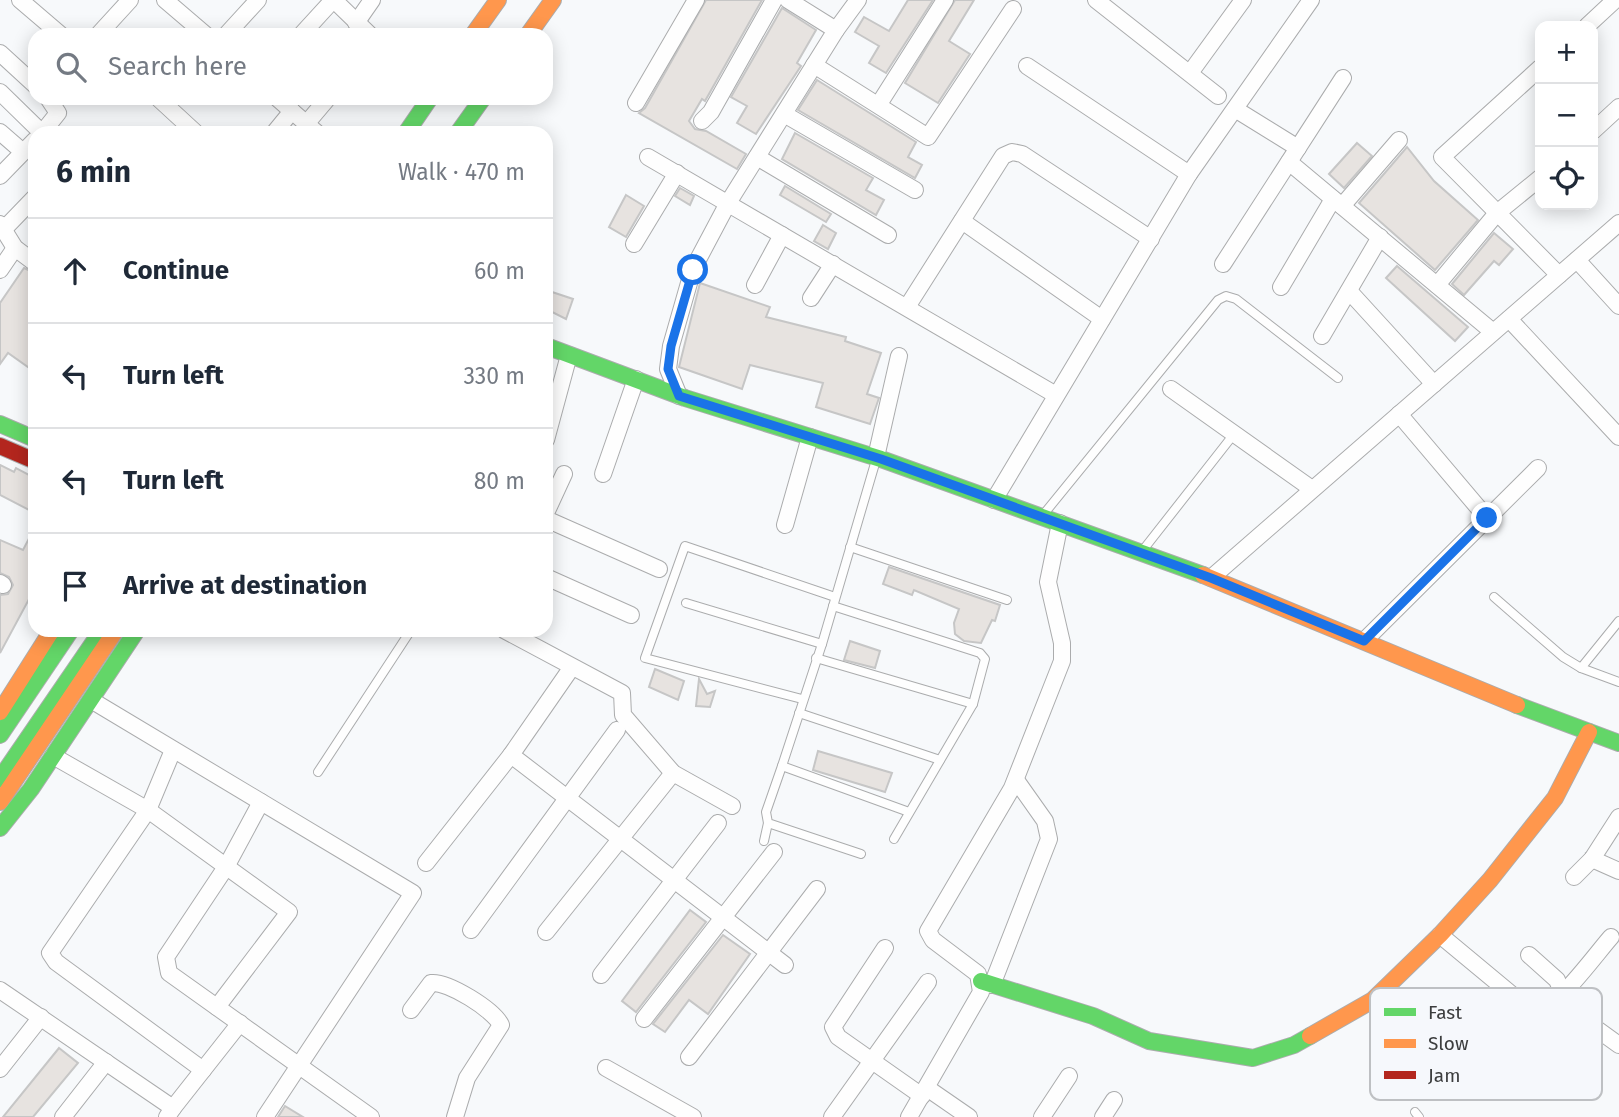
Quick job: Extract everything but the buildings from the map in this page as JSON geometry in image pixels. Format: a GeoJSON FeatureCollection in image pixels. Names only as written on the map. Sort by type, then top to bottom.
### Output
{"type":"FeatureCollection","features":[{"type":"Feature","properties":{"kind":"street"},"geometry":{"type":"LineString","coordinates":[[20,0],[53,28]]}},
{"type":"Feature","properties":{"kind":"street"},"geometry":{"type":"LineString","coordinates":[[104,28],[130,0]]}},
{"type":"Feature","properties":{"kind":"street"},"geometry":{"type":"LineString","coordinates":[[232,28],[258,0]]}},
{"type":"Feature","properties":{"kind":"street"},"geometry":{"type":"LineString","coordinates":[[308,28],[333,0],[362,28]]}},
{"type":"Feature","properties":{"kind":"street"},"geometry":{"type":"LineString","coordinates":[[356,23],[372,0]]}},
{"type":"Feature","properties":{"kind":"street"},"geometry":{"type":"LineString","coordinates":[[533,28],[553,0]]}},
{"type":"Feature","properties":{"kind":"street"},"geometry":{"type":"LineString","coordinates":[[636,103],[696,0]]}},
{"type":"Feature","properties":{"kind":"street"},"geometry":{"type":"LineString","coordinates":[[702,121],[711,111],[774,0]]}},
{"type":"Feature","properties":{"kind":"street"},"geometry":{"type":"LineString","coordinates":[[788,0],[836,30]]}},
{"type":"Feature","properties":{"kind":"street"},"geometry":{"type":"LineString","coordinates":[[679,396],[668,369],[671,346],[693,270],[728,203],[836,30],[859,0]]}},
{"type":"Feature","properties":{"kind":"street"},"geometry":{"type":"LineString","coordinates":[[879,104],[945,0]]}},
{"type":"Feature","properties":{"kind":"street"},"geometry":{"type":"LineString","coordinates":[[1190,73],[1243,0]]}},
{"type":"Feature","properties":{"kind":"street"},"geometry":{"type":"LineString","coordinates":[[993,499],[1189,174],[1311,0]]}},
{"type":"Feature","properties":{"kind":"street"},"geometry":{"type":"LineString","coordinates":[[1592,21],[1615,0]]}},
{"type":"Feature","properties":{"kind":"street"},"geometry":{"type":"LineString","coordinates":[[478,28],[495,1]]}},
{"type":"Feature","properties":{"kind":"street"},"geometry":{"type":"LineString","coordinates":[[1103,2],[1218,96]]}},
{"type":"Feature","properties":{"kind":"street"},"geometry":{"type":"LineString","coordinates":[[175,3],[199,28]]}},
{"type":"Feature","properties":{"kind":"street"},"geometry":{"type":"LineString","coordinates":[[814,65],[928,136],[1013,9]]}},
{"type":"Feature","properties":{"kind":"street"},"geometry":{"type":"LineString","coordinates":[[0,52],[28,78]]}},
{"type":"Feature","properties":{"kind":"street"},"geometry":{"type":"LineString","coordinates":[[1027,66],[1189,174]]}},
{"type":"Feature","properties":{"kind":"street"},"geometry":{"type":"LineString","coordinates":[[1535,73],[1442,158],[1559,275]]}},
{"type":"Feature","properties":{"kind":"street"},"geometry":{"type":"LineString","coordinates":[[1223,264],[1343,78]]}},
{"type":"Feature","properties":{"kind":"street"},"geometry":{"type":"LineString","coordinates":[[0,92],[35,126]]}},
{"type":"Feature","properties":{"kind":"street"},"geometry":{"type":"LineString","coordinates":[[48,126],[58,113],[53,105]]}},
{"type":"Feature","properties":{"kind":"street"},"geometry":{"type":"LineString","coordinates":[[166,105],[188,126]]}},
{"type":"Feature","properties":{"kind":"street"},"geometry":{"type":"LineString","coordinates":[[285,105],[309,126]]}},
{"type":"Feature","properties":{"kind":"street"},"geometry":{"type":"LineString","coordinates":[[312,126],[324,105]]}},
{"type":"Feature","properties":{"kind":"street"},"geometry":{"type":"LineString","coordinates":[[411,126],[425,105]]}},
{"type":"Feature","properties":{"kind":"street"},"geometry":{"type":"LineString","coordinates":[[463,126],[478,105]]}},
{"type":"Feature","properties":{"kind":"street"},"geometry":{"type":"LineString","coordinates":[[1598,126],[1619,107]]}},
{"type":"Feature","properties":{"kind":"street"},"geometry":{"type":"LineString","coordinates":[[1236,109],[1293,155],[1338,202],[1493,332]]}},
{"type":"Feature","properties":{"kind":"street"},"geometry":{"type":"LineString","coordinates":[[280,126],[292,111]]}},
{"type":"Feature","properties":{"kind":"street"},"geometry":{"type":"LineString","coordinates":[[784,114],[915,190]]}},
{"type":"Feature","properties":{"kind":"street"},"geometry":{"type":"LineString","coordinates":[[0,132],[23,152]]}},
{"type":"Feature","properties":{"kind":"street"},"geometry":{"type":"LineString","coordinates":[[1281,287],[1338,202],[1399,140]]}},
{"type":"Feature","properties":{"kind":"street"},"geometry":{"type":"LineString","coordinates":[[0,174],[28,147]]}},
{"type":"Feature","properties":{"kind":"street"},"geometry":{"type":"LineString","coordinates":[[907,307],[1003,156],[1012,152],[1022,154],[1151,239]]}},
{"type":"Feature","properties":{"kind":"street"},"geometry":{"type":"LineString","coordinates":[[648,156],[1056,395]]}},
{"type":"Feature","properties":{"kind":"street"},"geometry":{"type":"LineString","coordinates":[[757,157],[888,235]]}},
{"type":"Feature","properties":{"kind":"street"},"geometry":{"type":"LineString","coordinates":[[634,244],[677,173]]}},
{"type":"Feature","properties":{"kind":"street"},"geometry":{"type":"LineString","coordinates":[[1437,285],[1497,213],[1535,182]]}},
{"type":"Feature","properties":{"kind":"street"},"geometry":{"type":"LineString","coordinates":[[0,270],[27,252],[2,226],[28,203]]}},
{"type":"Feature","properties":{"kind":"street"},"geometry":{"type":"LineString","coordinates":[[961,221],[1102,319]]}},
{"type":"Feature","properties":{"kind":"street"},"geometry":{"type":"LineString","coordinates":[[1211,578],[1619,223]]}},
{"type":"Feature","properties":{"kind":"street"},"geometry":{"type":"LineString","coordinates":[[755,285],[782,235]]}},
{"type":"Feature","properties":{"kind":"street"},"geometry":{"type":"LineString","coordinates":[[1322,336],[1380,237]]}},
{"type":"Feature","properties":{"kind":"street"},"geometry":{"type":"LineString","coordinates":[[1577,260],[1619,306]]}},
{"type":"Feature","properties":{"kind":"street"},"geometry":{"type":"LineString","coordinates":[[811,298],[833,264]]}},
{"type":"Feature","properties":{"kind":"street"},"geometry":{"type":"LineString","coordinates":[[1349,291],[1434,384]]}},
{"type":"Feature","properties":{"kind":"street"},"geometry":{"type":"LineString","coordinates":[[1509,318],[1619,437]]}},
{"type":"Feature","properties":{"kind":"street"},"geometry":{"type":"LineString","coordinates":[[553,349],[679,396],[876,457],[1211,578],[1619,743]]}},
{"type":"Feature","properties":{"kind":"street"},"geometry":{"type":"LineString","coordinates":[[553,414],[569,355]]}},
{"type":"Feature","properties":{"kind":"street"},"geometry":{"type":"LineString","coordinates":[[876,457],[900,356]]}},
{"type":"Feature","properties":{"kind":"street"},"geometry":{"type":"LineString","coordinates":[[603,474],[636,379]]}},
{"type":"Feature","properties":{"kind":"street"},"geometry":{"type":"LineString","coordinates":[[1171,389],[1312,489]]}},
{"type":"Feature","properties":{"kind":"street"},"geometry":{"type":"LineString","coordinates":[[1399,414],[1487,518]]}},
{"type":"Feature","properties":{"kind":"street"},"geometry":{"type":"LineString","coordinates":[[0,424],[28,436]]}},
{"type":"Feature","properties":{"kind":"street"},"geometry":{"type":"LineString","coordinates":[[785,525],[810,437]]}},
{"type":"Feature","properties":{"kind":"street"},"geometry":{"type":"LineString","coordinates":[[0,446],[28,458]]}},
{"type":"Feature","properties":{"kind":"street"},"geometry":{"type":"LineString","coordinates":[[1364,641],[1538,468]]}},
{"type":"Feature","properties":{"kind":"street"},"geometry":{"type":"LineString","coordinates":[[553,498],[564,474]]}},
{"type":"Feature","properties":{"kind":"street"},"geometry":{"type":"LineString","coordinates":[[553,522],[659,569]]}},
{"type":"Feature","properties":{"kind":"street"},"geometry":{"type":"LineString","coordinates":[[1060,523],[1048,582],[1062,643],[1062,662],[1016,780],[928,931],[933,940],[972,968],[986,983],[1093,1016],[1149,1041],[1253,1058],[1294,1045],[1370,1002]]}},
{"type":"Feature","properties":{"kind":"street"},"geometry":{"type":"LineString","coordinates":[[553,580],[631,615]]}},
{"type":"Feature","properties":{"kind":"street"},"geometry":{"type":"LineString","coordinates":[[0,712],[48,637]]}},
{"type":"Feature","properties":{"kind":"street"},"geometry":{"type":"LineString","coordinates":[[0,735],[66,637]]}},
{"type":"Feature","properties":{"kind":"street"},"geometry":{"type":"LineString","coordinates":[[0,762],[81,637]]}},
{"type":"Feature","properties":{"kind":"street"},"geometry":{"type":"LineString","coordinates":[[0,779],[97,637]]}},
{"type":"Feature","properties":{"kind":"street"},"geometry":{"type":"LineString","coordinates":[[0,802],[40,747],[111,637]]}},
{"type":"Feature","properties":{"kind":"street"},"geometry":{"type":"LineString","coordinates":[[0,828],[54,756],[132,637]]}},
{"type":"Feature","properties":{"kind":"street"},"geometry":{"type":"LineString","coordinates":[[517,637],[622,693],[623,715],[673,773],[732,806]]}},
{"type":"Feature","properties":{"kind":"street"},"geometry":{"type":"LineString","coordinates":[[426,863],[511,755],[572,667]]}},
{"type":"Feature","properties":{"kind":"street"},"geometry":{"type":"LineString","coordinates":[[91,700],[413,893],[265,1117]]}},
{"type":"Feature","properties":{"kind":"street"},"geometry":{"type":"LineString","coordinates":[[471,930],[617,730]]}},
{"type":"Feature","properties":{"kind":"street"},"geometry":{"type":"LineString","coordinates":[[1385,988],[1490,880],[1555,798],[1589,732]]}},
{"type":"Feature","properties":{"kind":"street"},"geometry":{"type":"LineString","coordinates":[[173,750],[148,810],[50,953],[56,962],[203,1070]]}},
{"type":"Feature","properties":{"kind":"street"},"geometry":{"type":"LineString","coordinates":[[511,755],[785,965]]}},
{"type":"Feature","properties":{"kind":"street"},"geometry":{"type":"LineString","coordinates":[[54,756],[148,810],[289,912],[217,1007]]}},
{"type":"Feature","properties":{"kind":"street"},"geometry":{"type":"LineString","coordinates":[[546,932],[673,773]]}},
{"type":"Feature","properties":{"kind":"street"},"geometry":{"type":"LineString","coordinates":[[909,1117],[982,992],[1049,839],[1045,821],[1016,780]]}},
{"type":"Feature","properties":{"kind":"street"},"geometry":{"type":"LineString","coordinates":[[261,802],[226,867],[166,957],[169,973],[371,1117]]}},
{"type":"Feature","properties":{"kind":"street"},"geometry":{"type":"LineString","coordinates":[[1574,877],[1592,859],[1619,817]]}},
{"type":"Feature","properties":{"kind":"street"},"geometry":{"type":"LineString","coordinates":[[601,975],[718,823]]}},
{"type":"Feature","properties":{"kind":"street"},"geometry":{"type":"LineString","coordinates":[[644,1019],[723,918],[769,846]]}},
{"type":"Feature","properties":{"kind":"street"},"geometry":{"type":"LineString","coordinates":[[1592,859],[1619,871]]}},
{"type":"Feature","properties":{"kind":"street"},"geometry":{"type":"LineString","coordinates":[[689,1057],[817,889]]}},
{"type":"Feature","properties":{"kind":"street"},"geometry":{"type":"LineString","coordinates":[[1440,934],[1504,988]]}},
{"type":"Feature","properties":{"kind":"street"},"geometry":{"type":"LineString","coordinates":[[1565,988],[1611,937]]}},
{"type":"Feature","properties":{"kind":"street"},"geometry":{"type":"LineString","coordinates":[[885,948],[833,1027],[838,1037],[872,1061],[969,1117]]}},
{"type":"Feature","properties":{"kind":"street"},"geometry":{"type":"LineString","coordinates":[[1529,955],[1557,980],[1559,988]]}},
{"type":"Feature","properties":{"kind":"street"},"geometry":{"type":"LineString","coordinates":[[832,1117],[928,982]]}},
{"type":"Feature","properties":{"kind":"street"},"geometry":{"type":"LineString","coordinates":[[411,1010],[431,983],[445,983],[493,1013],[501,1025],[467,1078],[455,1117]]}},
{"type":"Feature","properties":{"kind":"street"},"geometry":{"type":"LineString","coordinates":[[0,990],[106,1062],[170,1113],[240,1023]]}},
{"type":"Feature","properties":{"kind":"street"},"geometry":{"type":"LineString","coordinates":[[0,1069],[41,1017]]}},
{"type":"Feature","properties":{"kind":"street"},"geometry":{"type":"LineString","coordinates":[[1602,1033],[1619,1045]]}},
{"type":"Feature","properties":{"kind":"street"},"geometry":{"type":"LineString","coordinates":[[62,1117],[106,1062]]}},
{"type":"Feature","properties":{"kind":"street"},"geometry":{"type":"LineString","coordinates":[[606,1068],[693,1117]]}},
{"type":"Feature","properties":{"kind":"street"},"geometry":{"type":"LineString","coordinates":[[1042,1117],[1069,1076]]}},
{"type":"Feature","properties":{"kind":"street"},"geometry":{"type":"LineString","coordinates":[[1103,1117],[1114,1100]]}},
{"type":"Feature","properties":{"kind":"lane"},"geometry":{"type":"LineString","coordinates":[[1041,517],[1217,300],[1226,296],[1236,299],[1338,378]]}},
{"type":"Feature","properties":{"kind":"lane"},"geometry":{"type":"LineString","coordinates":[[1141,553],[1234,433]]}},
{"type":"Feature","properties":{"kind":"lane"},"geometry":{"type":"LineString","coordinates":[[769,846],[766,812],[822,643],[876,457]]}},
{"type":"Feature","properties":{"kind":"lane"},"geometry":{"type":"LineString","coordinates":[[802,699],[645,659],[685,546],[980,653],[985,665],[973,704],[894,839]]}},
{"type":"Feature","properties":{"kind":"lane"},"geometry":{"type":"LineString","coordinates":[[850,547],[1007,600]]}},
{"type":"Feature","properties":{"kind":"lane"},"geometry":{"type":"LineString","coordinates":[[1494,597],[1581,668],[1619,682]]}},
{"type":"Feature","properties":{"kind":"lane"},"geometry":{"type":"LineString","coordinates":[[686,603],[822,643]]}},
{"type":"Feature","properties":{"kind":"lane"},"geometry":{"type":"LineString","coordinates":[[1581,668],[1619,621]]}},
{"type":"Feature","properties":{"kind":"lane"},"geometry":{"type":"LineString","coordinates":[[318,772],[406,637]]}},
{"type":"Feature","properties":{"kind":"lane"},"geometry":{"type":"LineString","coordinates":[[816,658],[973,704]]}},
{"type":"Feature","properties":{"kind":"lane"},"geometry":{"type":"LineString","coordinates":[[799,713],[940,760]]}},
{"type":"Feature","properties":{"kind":"lane"},"geometry":{"type":"LineString","coordinates":[[782,766],[909,812]]}},
{"type":"Feature","properties":{"kind":"lane"},"geometry":{"type":"LineString","coordinates":[[768,823],[861,854]]}},
{"type":"Feature","properties":{"kind":"traffic: fast"},"geometry":{"type":"LineString","coordinates":[[411,126],[425,105]]}},
{"type":"Feature","properties":{"kind":"traffic: fast"},"geometry":{"type":"LineString","coordinates":[[463,126],[478,105]]}},
{"type":"Feature","properties":{"kind":"traffic: fast"},"geometry":{"type":"LineString","coordinates":[[553,349],[685,398],[881,459],[1203,575]]}},
{"type":"Feature","properties":{"kind":"traffic: fast"},"geometry":{"type":"LineString","coordinates":[[0,424],[28,436]]}},
{"type":"Feature","properties":{"kind":"traffic: fast"},"geometry":{"type":"LineString","coordinates":[[0,735],[66,637]]}},
{"type":"Feature","properties":{"kind":"traffic: fast"},"geometry":{"type":"LineString","coordinates":[[0,779],[97,637]]}},
{"type":"Feature","properties":{"kind":"traffic: fast"},"geometry":{"type":"LineString","coordinates":[[0,828],[31,789],[132,637]]}},
{"type":"Feature","properties":{"kind":"traffic: fast"},"geometry":{"type":"LineString","coordinates":[[1517,705],[1619,743]]}},
{"type":"Feature","properties":{"kind":"traffic: fast"},"geometry":{"type":"LineString","coordinates":[[981,981],[1093,1016],[1149,1041],[1253,1058],[1294,1045],[1310,1036]]}},
{"type":"Feature","properties":{"kind":"traffic: slow"},"geometry":{"type":"LineString","coordinates":[[478,28],[498,0]]}},
{"type":"Feature","properties":{"kind":"traffic: slow"},"geometry":{"type":"LineString","coordinates":[[533,28],[553,0]]}},
{"type":"Feature","properties":{"kind":"traffic: slow"},"geometry":{"type":"LineString","coordinates":[[1203,575],[1517,705]]}},
{"type":"Feature","properties":{"kind":"traffic: slow"},"geometry":{"type":"LineString","coordinates":[[0,712],[48,637]]}},
{"type":"Feature","properties":{"kind":"traffic: slow"},"geometry":{"type":"LineString","coordinates":[[0,802],[111,637]]}},
{"type":"Feature","properties":{"kind":"traffic: slow"},"geometry":{"type":"LineString","coordinates":[[1385,988],[1440,935],[1490,880],[1555,798],[1589,732]]}},
{"type":"Feature","properties":{"kind":"traffic: slow"},"geometry":{"type":"LineString","coordinates":[[1310,1036],[1370,1002]]}},
{"type":"Feature","properties":{"kind":"traffic: jam"},"geometry":{"type":"LineString","coordinates":[[0,446],[28,458]]}},
{"type":"Feature","properties":{"kind":"route"},"geometry":{"type":"LineString","coordinates":[[693,270],[671,346],[668,369],[679,396],[881,459],[1211,578],[1364,641],[1487,518]]}}]}
